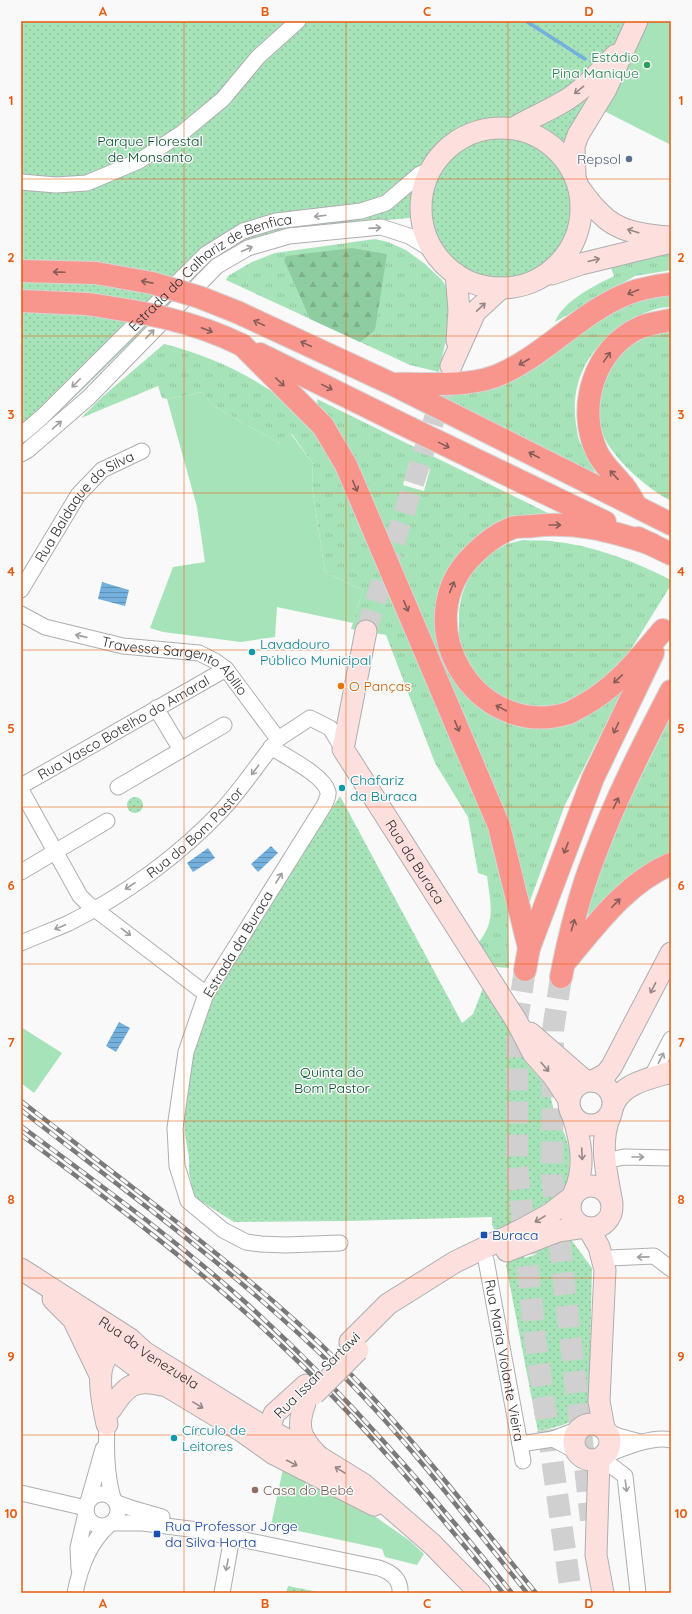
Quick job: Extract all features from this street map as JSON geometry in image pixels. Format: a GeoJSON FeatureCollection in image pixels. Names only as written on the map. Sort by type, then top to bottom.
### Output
{"type":"FeatureCollection","features":[{"type":"Feature","properties":{"kind":"highway"},"geometry":{"type":"LineString","coordinates":[[21,271],[96,273],[152,283],[200,297],[237,312],[392,384],[667,522]]}},
{"type":"Feature","properties":{"kind":"highway"},"geometry":{"type":"LineString","coordinates":[[392,384],[454,384],[490,378],[528,360],[576,324],[612,301],[638,290],[671,284]]}},
{"type":"Feature","properties":{"kind":"highway"},"geometry":{"type":"LineString","coordinates":[[21,301],[87,304],[140,311],[188,323],[242,345],[404,426],[671,554]]}},
{"type":"Feature","properties":{"kind":"highway"},"geometry":{"type":"LineString","coordinates":[[637,506],[622,484],[605,466],[597,452],[588,421],[589,392],[594,378],[608,354],[628,334],[641,327],[671,320]]}},
{"type":"Feature","properties":{"kind":"highway"},"geometry":{"type":"LineString","coordinates":[[242,345],[323,426],[346,465],[499,826],[529,948]]}},
{"type":"Feature","properties":{"kind":"highway"},"geometry":{"type":"LineString","coordinates":[[651,544],[610,531],[575,525],[541,525],[512,528],[487,541],[464,563],[451,587],[445,616],[451,650],[464,676],[485,699],[511,713],[526,717],[541,718],[569,713],[597,698],[621,678],[667,624]]}},
{"type":"Feature","properties":{"kind":"highway"},"geometry":{"type":"LineString","coordinates":[[525,970],[529,948],[593,778],[667,624]]}},
{"type":"Feature","properties":{"kind":"highway"},"geometry":{"type":"LineString","coordinates":[[671,691],[612,810],[593,857],[567,945],[562,971],[606,913],[628,891],[655,870],[671,864]]}},
{"type":"Feature","properties":{"kind":"street"},"geometry":{"type":"LineString","coordinates":[[21,182],[56,185],[87,183],[139,161],[182,133],[223,99],[258,57],[298,21]]}},
{"type":"Feature","properties":{"kind":"street"},"geometry":{"type":"LineString","coordinates":[[544,277],[561,262],[570,250],[577,236],[581,221],[582,205],[577,182],[574,146],[578,135],[606,89],[637,21]]}},
{"type":"Feature","properties":{"kind":"street"},"geometry":{"type":"LineString","coordinates":[[514,128],[574,95],[589,83],[627,43]]}},
{"type":"Feature","properties":{"kind":"street"},"geometry":{"type":"LineString","coordinates":[[671,237],[644,235],[611,223],[600,214],[577,182],[567,161],[556,149],[544,139],[530,132],[514,128],[486,128],[472,132],[459,139],[448,147],[438,158],[430,170],[423,190],[421,211],[427,239],[434,251],[444,264],[456,274],[470,282],[485,287],[501,288],[520,285],[581,264],[671,242]]}},
{"type":"Feature","properties":{"kind":"street","name":"Estrada do Calhariz de Benfica"},"geometry":{"type":"LineString","coordinates":[[21,435],[43,416],[206,254],[244,231],[276,221],[361,211],[386,203],[420,174],[430,170]]}},
{"type":"Feature","properties":{"kind":"street","name":"Estrada do Calhariz de Benfica"},"geometry":{"type":"LineString","coordinates":[[21,454],[28,450],[88,398],[217,266],[248,248],[289,236],[381,227],[409,236],[434,251]]}},
{"type":"Feature","properties":{"kind":"street"},"geometry":{"type":"LineString","coordinates":[[456,274],[459,310],[454,360],[475,312],[501,288]]}},
{"type":"Feature","properties":{"kind":"street","name":"Rua Baldaque da Silva"},"geometry":{"type":"LineString","coordinates":[[21,590],[78,495],[102,470],[142,451]]}},
{"type":"Feature","properties":{"kind":"street","name":"Travessa Sargento Abílio"},"geometry":{"type":"LineString","coordinates":[[21,614],[45,627],[123,646],[199,653],[215,661],[226,669],[275,743]]}},
{"type":"Feature","properties":{"kind":"street"},"geometry":{"type":"LineString","coordinates":[[343,749],[366,631]]}},
{"type":"Feature","properties":{"kind":"street","name":"Rua Vasco Botelho do Amaral"},"geometry":{"type":"LineString","coordinates":[[21,786],[226,669]]}},
{"type":"Feature","properties":{"kind":"street"},"geometry":{"type":"LineString","coordinates":[[156,708],[181,750]]}},
{"type":"Feature","properties":{"kind":"street","name":"Rua da Buraca"},"geometry":{"type":"LineString","coordinates":[[275,743],[302,722],[310,718],[330,728],[517,1022],[533,1053],[554,1077],[571,1108]]}},
{"type":"Feature","properties":{"kind":"street"},"geometry":{"type":"LineString","coordinates":[[118,787],[224,725]]}},
{"type":"Feature","properties":{"kind":"street","name":"Estrada da Buraca"},"geometry":{"type":"LineString","coordinates":[[275,743],[319,778],[325,785],[328,794],[325,804],[206,994],[186,1052],[176,1128],[188,1201],[222,1230],[246,1242],[285,1245],[340,1243]]}},
{"type":"Feature","properties":{"kind":"street","name":"Rua do Bom Pastor"},"geometry":{"type":"LineString","coordinates":[[21,943],[68,923],[94,909],[146,876],[185,845],[221,810],[243,786],[275,743]]}},
{"type":"Feature","properties":{"kind":"street"},"geometry":{"type":"LineString","coordinates":[[21,790],[80,896],[94,909],[206,994]]}},
{"type":"Feature","properties":{"kind":"street"},"geometry":{"type":"LineString","coordinates":[[21,872],[107,821]]}},
{"type":"Feature","properties":{"kind":"street"},"geometry":{"type":"LineString","coordinates":[[608,1264],[586,1228],[578,1223],[572,1216],[570,1206],[578,1182],[582,1160],[580,1140],[571,1108],[572,1092],[578,1085],[606,1074],[612,1066],[671,953]]}},
{"type":"Feature","properties":{"kind":"street","name":"Rua da Buraca"},"geometry":{"type":"LineString","coordinates":[[517,1022],[589,1081]]}},
{"type":"Feature","properties":{"kind":"street"},"geometry":{"type":"LineString","coordinates":[[650,1078],[671,1039]]}},
{"type":"Feature","properties":{"kind":"street"},"geometry":{"type":"LineString","coordinates":[[593,1460],[610,1447],[610,1436],[605,1429],[599,1401],[612,1207],[605,1161],[606,1131],[612,1109],[618,1095],[650,1078],[671,1072]]}},
{"type":"Feature","properties":{"kind":"street"},"geometry":{"type":"LineString","coordinates":[[571,1108],[584,1124],[597,1125],[604,1122],[612,1109],[612,1094],[601,1083],[589,1081]]}},
{"type":"Feature","properties":{"kind":"street"},"geometry":{"type":"LineString","coordinates":[[605,1161],[624,1157],[671,1158]]}},
{"type":"Feature","properties":{"kind":"street"},"geometry":{"type":"LineString","coordinates":[[573,1195],[584,1186],[597,1186],[607,1192],[612,1207],[608,1219],[602,1225],[586,1228]]}},
{"type":"Feature","properties":{"kind":"street","name":"Rua Issan Sartawi"},"geometry":{"type":"LineString","coordinates":[[354,1346],[388,1304],[455,1262],[524,1229],[550,1214],[573,1195]]}},
{"type":"Feature","properties":{"kind":"street","name":"Rua Issan Sartawi"},"geometry":{"type":"LineString","coordinates":[[264,1436],[284,1424],[304,1395],[354,1346],[395,1313],[461,1272],[486,1260],[558,1231],[586,1228]]}},
{"type":"Feature","properties":{"kind":"street"},"geometry":{"type":"LineString","coordinates":[[608,1264],[654,1256],[671,1269]]}},
{"type":"Feature","properties":{"kind":"street","name":"Rua Maria Violante Vieira"},"geometry":{"type":"LineString","coordinates":[[486,1260],[523,1461]]}},
{"type":"Feature","properties":{"kind":"street","name":"Rua da Venezuela"},"geometry":{"type":"LineString","coordinates":[[25,1272],[73,1319],[115,1351],[165,1385],[243,1432],[264,1436]]}},
{"type":"Feature","properties":{"kind":"street","name":"Rua da Venezuela"},"geometry":{"type":"LineString","coordinates":[[25,1272],[130,1339],[144,1352],[224,1400],[264,1436]]}},
{"type":"Feature","properties":{"kind":"street"},"geometry":{"type":"LineString","coordinates":[[73,1319],[100,1375],[102,1401],[108,1424]]}},
{"type":"Feature","properties":{"kind":"street"},"geometry":{"type":"LineString","coordinates":[[75,1593],[79,1574],[94,1542],[99,1534],[111,1524],[119,1513],[108,1476],[108,1424],[115,1351],[110,1332],[103,1321]]}},
{"type":"Feature","properties":{"kind":"street"},"geometry":{"type":"LineString","coordinates":[[100,1375],[105,1360],[109,1354],[122,1349],[144,1352]]}},
{"type":"Feature","properties":{"kind":"street"},"geometry":{"type":"LineString","coordinates":[[79,1574],[78,1548],[86,1508],[108,1424],[124,1390],[135,1383],[144,1382],[165,1385]]}},
{"type":"Feature","properties":{"kind":"street"},"geometry":{"type":"LineString","coordinates":[[224,1400],[237,1405],[261,1409],[304,1395],[300,1424],[303,1439],[321,1458]]}},
{"type":"Feature","properties":{"kind":"street"},"geometry":{"type":"LineString","coordinates":[[599,1401],[574,1439],[593,1460],[596,1555],[603,1593]]}},
{"type":"Feature","properties":{"kind":"street"},"geometry":{"type":"LineString","coordinates":[[520,1444],[553,1439],[590,1424],[597,1424],[618,1436],[640,1442]]}},
{"type":"Feature","properties":{"kind":"street"},"geometry":{"type":"LineString","coordinates":[[264,1436],[321,1458],[363,1484],[432,1544],[480,1593]]}},
{"type":"Feature","properties":{"kind":"street"},"geometry":{"type":"LineString","coordinates":[[264,1436],[274,1454],[403,1520]]}},
{"type":"Feature","properties":{"kind":"street"},"geometry":{"type":"LineString","coordinates":[[553,1439],[625,1476],[638,1593]]}},
{"type":"Feature","properties":{"kind":"street"},"geometry":{"type":"LineString","coordinates":[[593,1460],[640,1442],[664,1439],[671,1440]]}},
{"type":"Feature","properties":{"kind":"street"},"geometry":{"type":"LineString","coordinates":[[21,1493],[86,1508]]}},
{"type":"Feature","properties":{"kind":"street"},"geometry":{"type":"LineString","coordinates":[[197,1530],[115,1500],[108,1495],[96,1495],[86,1508],[88,1519],[97,1526],[143,1523],[197,1530],[379,1568],[395,1576],[401,1587],[400,1593]]}},
{"type":"Feature","properties":{"kind":"street"},"geometry":{"type":"LineString","coordinates":[[222,1593],[232,1537]]}},
{"type":"Feature","properties":{"kind":"green space","name":"Parque Florestal de Monsanto"},"geometry":{"type":"Polygon","coordinates":[[[21,21],[671,21],[604,109],[577,132],[585,218],[584,228],[574,252],[561,263],[522,283],[491,286],[478,283],[467,278],[446,262],[430,241],[420,217],[312,227],[201,273],[82,390],[21,447],[21,21]]]}},
{"type":"Feature","properties":{"kind":"green space","name":"Estádio Pina Manique"},"geometry":{"type":"Polygon","coordinates":[[[645,21],[671,21],[671,145],[602,110],[645,21]]]}},
{"type":"Feature","properties":{"kind":"green space"},"geometry":{"type":"Polygon","coordinates":[[[375,239],[388,242],[406,250],[425,264],[441,279],[449,290],[450,321],[439,372],[410,365],[226,280],[228,276],[252,262],[275,253],[375,239]]]}},
{"type":"Feature","properties":{"kind":"green space"},"geometry":{"type":"Polygon","coordinates":[[[352,248],[387,254],[375,330],[360,342],[310,319],[284,260],[286,256],[352,248]]]}},
{"type":"Feature","properties":{"kind":"green space"},"geometry":{"type":"Polygon","coordinates":[[[671,250],[671,270],[635,276],[555,322],[559,314],[572,300],[580,294],[614,276],[609,263],[671,250]]]}},
{"type":"Feature","properties":{"kind":"green space"},"geometry":{"type":"Polygon","coordinates":[[[671,293],[671,307],[655,309],[640,315],[617,329],[605,339],[586,363],[580,377],[576,392],[575,408],[577,434],[595,473],[437,395],[436,392],[609,313],[650,297],[671,293]]]}},
{"type":"Feature","properties":{"kind":"green space"},"geometry":{"type":"Polygon","coordinates":[[[671,331],[671,501],[644,483],[626,467],[612,450],[601,429],[599,405],[601,392],[610,368],[626,349],[647,336],[671,331]]]}},
{"type":"Feature","properties":{"kind":"green space"},"geometry":{"type":"Polygon","coordinates":[[[164,344],[195,353],[226,366],[269,390],[282,399],[297,413],[335,462],[494,842],[508,909],[509,968],[496,967],[478,943],[488,927],[490,919],[491,911],[487,876],[478,873],[468,817],[435,763],[386,635],[351,629],[363,590],[325,572],[312,486],[313,464],[292,434],[279,443],[214,406],[202,392],[167,399],[162,398],[158,386],[81,418],[101,398],[164,344]]]}},
{"type":"Feature","properties":{"kind":"green space"},"geometry":{"type":"Polygon","coordinates":[[[202,392],[214,406],[279,443],[291,434],[313,464],[312,486],[325,572],[363,590],[353,623],[277,607],[275,637],[241,642],[163,632],[150,628],[173,567],[205,562],[197,507],[167,399],[202,392]]]}},
{"type":"Feature","properties":{"kind":"green space"},"geometry":{"type":"Polygon","coordinates":[[[317,399],[552,515],[518,520],[441,598],[480,703],[583,716],[622,692],[564,807],[530,901],[521,901],[318,408],[317,399]],[[409,463],[403,485],[424,491],[430,469],[409,463]]]}},
{"type":"Feature","properties":{"kind":"green space"},"geometry":{"type":"Polygon","coordinates":[[[523,540],[566,543],[597,550],[628,560],[671,580],[671,585],[618,670],[576,703],[525,707],[487,689],[465,659],[459,636],[459,611],[462,595],[469,576],[492,552],[507,544],[523,540]]]}},
{"type":"Feature","properties":{"kind":"green space"},"geometry":{"type":"Polygon","coordinates":[[[671,716],[671,854],[590,915],[584,913],[621,818],[671,716]]]}},
{"type":"Feature","properties":{"kind":"green space","name":"Quinta do Bom Pastor"},"geometry":{"type":"Polygon","coordinates":[[[340,796],[462,1023],[473,1014],[483,988],[513,1035],[524,1060],[549,1089],[555,1116],[565,1135],[570,1152],[569,1177],[564,1188],[550,1200],[529,1214],[495,1232],[492,1225],[492,1217],[348,1221],[234,1222],[194,1197],[189,1172],[189,1158],[185,1134],[184,1097],[188,1068],[212,995],[340,796]]]}},
{"type":"Feature","properties":{"kind":"green space"},"geometry":{"type":"Polygon","coordinates":[[[135,797],[141,799],[143,805],[141,811],[135,813],[129,811],[127,805],[129,799],[135,797]]]}},
{"type":"Feature","properties":{"kind":"green space"},"geometry":{"type":"Polygon","coordinates":[[[21,1027],[62,1053],[34,1093],[21,1083],[21,1027]]]}},
{"type":"Feature","properties":{"kind":"green space"},"geometry":{"type":"Polygon","coordinates":[[[570,1238],[592,1268],[589,1403],[585,1410],[574,1420],[561,1426],[538,1431],[506,1265],[508,1261],[523,1254],[525,1258],[537,1254],[535,1250],[570,1238]]]}},
{"type":"Feature","properties":{"kind":"green space"},"geometry":{"type":"Polygon","coordinates":[[[283,1469],[373,1515],[410,1541],[424,1554],[417,1565],[385,1557],[382,1549],[271,1525],[283,1469]]]}},
{"type":"Feature","properties":{"kind":"green space"},"geometry":{"type":"Polygon","coordinates":[[[288,1586],[323,1593],[286,1593],[288,1586]]]}},
{"type":"Feature","properties":{"kind":"water"},"geometry":{"type":"Polygon","coordinates":[[[102,582],[129,590],[125,606],[98,599],[102,582]]]}},
{"type":"Feature","properties":{"kind":"water"},"geometry":{"type":"Polygon","coordinates":[[[271,846],[278,853],[258,872],[251,864],[271,846]]]}},
{"type":"Feature","properties":{"kind":"water"},"geometry":{"type":"Polygon","coordinates":[[[208,848],[215,858],[193,872],[187,863],[208,848]]]}},
{"type":"Feature","properties":{"kind":"water"},"geometry":{"type":"Polygon","coordinates":[[[119,1022],[130,1028],[116,1052],[106,1046],[119,1022]]]}},
{"type":"Feature","properties":{"kind":"waterway"},"geometry":{"type":"LineString","coordinates":[[526,21],[585,59]]}},
{"type":"Feature","properties":{"kind":"tunnel"},"geometry":{"type":"LineString","coordinates":[[366,631],[451,367]]}},
{"type":"Feature","properties":{"kind":"tunnel"},"geometry":{"type":"LineString","coordinates":[[525,970],[517,1021],[517,1166],[535,1338],[571,1593]]}},
{"type":"Feature","properties":{"kind":"tunnel"},"geometry":{"type":"LineString","coordinates":[[561,977],[553,1030],[552,1177],[591,1520]]}},
{"type":"Feature","properties":{"kind":"railway"},"geometry":{"type":"LineString","coordinates":[[21,1101],[223,1259],[318,1341],[392,1418],[536,1593]]}},
{"type":"Feature","properties":{"kind":"railway"},"geometry":{"type":"LineString","coordinates":[[21,1110],[182,1234],[260,1299],[335,1368],[361,1394],[410,1449],[527,1593]]}},
{"type":"Feature","properties":{"kind":"railway"},"geometry":{"type":"LineString","coordinates":[[21,1126],[135,1211],[190,1255],[281,1335],[384,1442],[449,1516],[512,1593]]}},
{"type":"Feature","properties":{"kind":"railway"},"geometry":{"type":"LineString","coordinates":[[21,1135],[156,1237],[221,1291],[284,1348],[342,1406],[398,1467],[503,1593]]}},
{"type":"Feature","properties":{"kind":"place","name":"Estádio Pina Manique"},"geometry":{"type":"Point","coordinates":[647,65]}},
{"type":"Feature","properties":{"kind":"place","name":"Repsol"},"geometry":{"type":"Point","coordinates":[629,159]}},
{"type":"Feature","properties":{"kind":"place","name":"Lavadouro Público Municipal"},"geometry":{"type":"Point","coordinates":[252,652]}},
{"type":"Feature","properties":{"kind":"place","name":"O Panças"},"geometry":{"type":"Point","coordinates":[341,686]}},
{"type":"Feature","properties":{"kind":"place","name":"Chafariz da Buraca"},"geometry":{"type":"Point","coordinates":[342,788]}},
{"type":"Feature","properties":{"kind":"place","name":"Buraca"},"geometry":{"type":"Point","coordinates":[484,1235]}},
{"type":"Feature","properties":{"kind":"place","name":"Círculo de Leitores"},"geometry":{"type":"Point","coordinates":[174,1438]}},
{"type":"Feature","properties":{"kind":"place","name":"Casa do Bebé"},"geometry":{"type":"Point","coordinates":[255,1490]}},
{"type":"Feature","properties":{"kind":"place","name":"Rua Professor Jorge da Silva Horta"},"geometry":{"type":"Point","coordinates":[157,1534]}}]}
